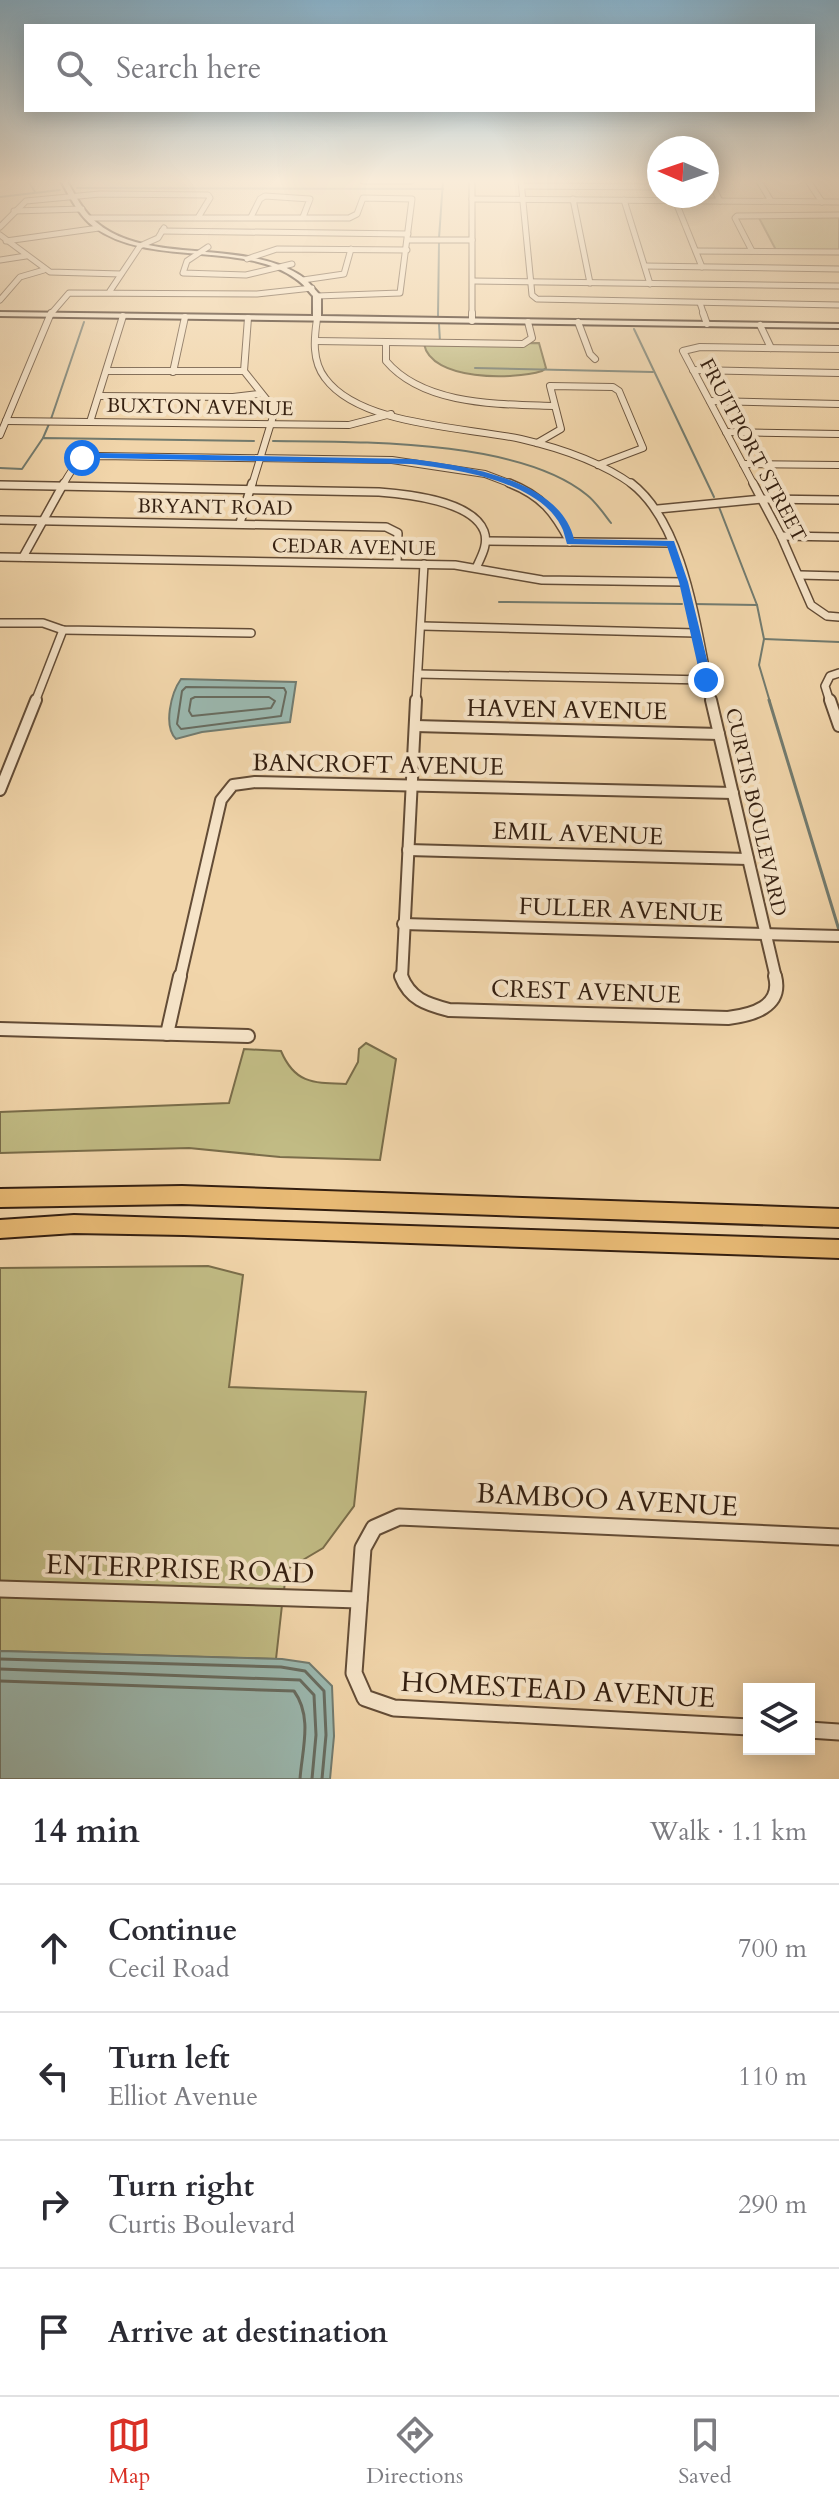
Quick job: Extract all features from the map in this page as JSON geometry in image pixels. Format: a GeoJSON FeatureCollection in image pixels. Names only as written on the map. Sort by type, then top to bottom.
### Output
{"type":"FeatureCollection","features":[{"type":"Feature","properties":{"kind":"highway"},"geometry":{"type":"LineString","coordinates":[[0,1198],[182,1195],[839,1218]]}},
{"type":"Feature","properties":{"kind":"highway"},"geometry":{"type":"LineString","coordinates":[[0,1229],[74,1224],[184,1226],[839,1249]]}},
{"type":"Feature","properties":{"kind":"main road"},"geometry":{"type":"LineString","coordinates":[[264,264],[303,280],[315,292]]}},
{"type":"Feature","properties":{"kind":"main road","name":"CURTIS BOULEVARD"},"geometry":{"type":"LineString","coordinates":[[315,292],[317,319]]}},
{"type":"Feature","properties":{"kind":"main road"},"geometry":{"type":"LineString","coordinates":[[0,314],[839,326]]}},
{"type":"Feature","properties":{"kind":"street"},"geometry":{"type":"LineString","coordinates":[[36,264],[44,270]]}},
{"type":"Feature","properties":{"kind":"street"},"geometry":{"type":"LineString","coordinates":[[110,291],[128,264]]}},
{"type":"Feature","properties":{"kind":"street"},"geometry":{"type":"LineString","coordinates":[[186,264],[183,273],[246,275],[292,264]]}},
{"type":"Feature","properties":{"kind":"street"},"geometry":{"type":"LineString","coordinates":[[303,280],[344,274],[347,264]]}},
{"type":"Feature","properties":{"kind":"street"},"geometry":{"type":"LineString","coordinates":[[0,435],[50,315],[69,293],[396,294],[403,289],[406,264]]}},
{"type":"Feature","properties":{"kind":"street"},"geometry":{"type":"LineString","coordinates":[[472,321],[473,264]]}},
{"type":"Feature","properties":{"kind":"street"},"geometry":{"type":"LineString","coordinates":[[529,264],[534,297],[543,300],[839,305]]}},
{"type":"Feature","properties":{"kind":"street"},"geometry":{"type":"LineString","coordinates":[[586,264],[590,283]]}},
{"type":"Feature","properties":{"kind":"street"},"geometry":{"type":"LineString","coordinates":[[650,284],[645,266],[839,269]]}},
{"type":"Feature","properties":{"kind":"street"},"geometry":{"type":"LineString","coordinates":[[0,300],[20,277],[44,270],[121,274]]}},
{"type":"Feature","properties":{"kind":"street"},"geometry":{"type":"LineString","coordinates":[[473,281],[839,286]]}},
{"type":"Feature","properties":{"kind":"street"},"geometry":{"type":"LineString","coordinates":[[700,303],[707,324]]}},
{"type":"Feature","properties":{"kind":"street"},"geometry":{"type":"LineString","coordinates":[[90,422],[123,316]]}},
{"type":"Feature","properties":{"kind":"street"},"geometry":{"type":"LineString","coordinates":[[173,372],[185,317]]}},
{"type":"Feature","properties":{"kind":"street"},"geometry":{"type":"LineString","coordinates":[[240,523],[275,410],[259,394],[244,371],[248,318]]}},
{"type":"Feature","properties":{"kind":"street","name":"CURTIS BOULEVARD"},"geometry":{"type":"LineString","coordinates":[[317,319],[319,370],[328,382],[360,402],[391,414],[537,443],[598,465],[633,486],[658,509],[684,582],[777,983],[769,1006]]}},
{"type":"Feature","properties":{"kind":"street"},"geometry":{"type":"LineString","coordinates":[[316,341],[523,344],[532,338],[528,322]]}},
{"type":"Feature","properties":{"kind":"street"},"geometry":{"type":"LineString","coordinates":[[578,322],[590,354],[595,359]]}},
{"type":"Feature","properties":{"kind":"street"},"geometry":{"type":"LineString","coordinates":[[760,325],[771,348],[839,349]]}},
{"type":"Feature","properties":{"kind":"street"},"geometry":{"type":"LineString","coordinates":[[386,342],[387,362],[394,370],[428,389],[482,401],[554,406]]}},
{"type":"Feature","properties":{"kind":"street","name":"FRUITPORT STREET"},"geometry":{"type":"LineString","coordinates":[[771,348],[687,348],[683,351],[781,536],[811,605],[817,611],[839,617]]}},
{"type":"Feature","properties":{"kind":"street"},"geometry":{"type":"LineString","coordinates":[[693,370],[839,373]]}},
{"type":"Feature","properties":{"kind":"street"},"geometry":{"type":"LineString","coordinates":[[107,371],[244,371]]}},
{"type":"Feature","properties":{"kind":"street"},"geometry":{"type":"LineString","coordinates":[[537,443],[561,429],[550,386],[606,385],[619,391],[643,448],[598,465]]}},
{"type":"Feature","properties":{"kind":"street"},"geometry":{"type":"LineString","coordinates":[[99,396],[233,397],[259,394]]}},
{"type":"Feature","properties":{"kind":"street"},"geometry":{"type":"LineString","coordinates":[[710,401],[839,404]]}},
{"type":"Feature","properties":{"kind":"street","name":"BUXTON AVENUE"},"geometry":{"type":"LineString","coordinates":[[6,421],[362,424],[391,414]]}},
{"type":"Feature","properties":{"kind":"street"},"geometry":{"type":"LineString","coordinates":[[726,432],[839,434]]}},
{"type":"Feature","properties":{"kind":"street"},"geometry":{"type":"LineString","coordinates":[[23,557],[75,463],[82,458],[411,461],[478,472],[541,499],[567,527],[570,542]]}},
{"type":"Feature","properties":{"kind":"street"},"geometry":{"type":"LineString","coordinates":[[743,464],[839,465]]}},
{"type":"Feature","properties":{"kind":"street"},"geometry":{"type":"LineString","coordinates":[[0,485],[379,492],[422,496],[464,511],[482,529],[486,541],[485,556],[476,568]]}},
{"type":"Feature","properties":{"kind":"street"},"geometry":{"type":"LineString","coordinates":[[658,509],[762,499],[839,500]]}},
{"type":"Feature","properties":{"kind":"street","name":"BRYANT ROAD"},"geometry":{"type":"LineString","coordinates":[[0,520],[386,527],[398,533],[400,538],[397,563]]}},
{"type":"Feature","properties":{"kind":"street"},"geometry":{"type":"LineString","coordinates":[[781,536],[839,537]]}},
{"type":"Feature","properties":{"kind":"street"},"geometry":{"type":"LineString","coordinates":[[486,541],[671,543]]}},
{"type":"Feature","properties":{"kind":"street","name":"CEDAR AVENUE"},"geometry":{"type":"LineString","coordinates":[[0,557],[397,563],[476,568],[542,580],[684,582]]}},
{"type":"Feature","properties":{"kind":"street"},"geometry":{"type":"LineString","coordinates":[[403,924],[424,564]]}},
{"type":"Feature","properties":{"kind":"street"},"geometry":{"type":"LineString","coordinates":[[800,575],[839,576]]}},
{"type":"Feature","properties":{"kind":"street"},"geometry":{"type":"LineString","coordinates":[[0,623],[43,623],[63,630],[251,633]]}},
{"type":"Feature","properties":{"kind":"street"},"geometry":{"type":"LineString","coordinates":[[422,626],[696,633]]}},
{"type":"Feature","properties":{"kind":"street"},"geometry":{"type":"LineString","coordinates":[[0,790],[63,630]]}},
{"type":"Feature","properties":{"kind":"street"},"geometry":{"type":"LineString","coordinates":[[839,673],[825,682],[839,725]]}},
{"type":"Feature","properties":{"kind":"street"},"geometry":{"type":"LineString","coordinates":[[418,674],[706,680]]}},
{"type":"Feature","properties":{"kind":"street","name":"HAVEN AVENUE"},"geometry":{"type":"LineString","coordinates":[[415,726],[719,734]]}},
{"type":"Feature","properties":{"kind":"street","name":"BANCROFT AVENUE"},"geometry":{"type":"LineString","coordinates":[[167,1034],[221,800],[233,785],[255,782],[413,784],[733,793]]}},
{"type":"Feature","properties":{"kind":"street","name":"EMIL AVENUE"},"geometry":{"type":"LineString","coordinates":[[408,850],[748,859]]}},
{"type":"Feature","properties":{"kind":"street","name":"FULLER AVENUE"},"geometry":{"type":"LineString","coordinates":[[403,924],[839,936]]}},
{"type":"Feature","properties":{"kind":"street","name":"CREST AVENUE"},"geometry":{"type":"LineString","coordinates":[[403,924],[400,972],[405,990],[423,1003],[449,1010],[728,1018],[757,1015],[769,1006]]}},
{"type":"Feature","properties":{"kind":"street"},"geometry":{"type":"LineString","coordinates":[[0,1029],[248,1036]]}},
{"type":"Feature","properties":{"kind":"street","name":"BAMBOO AVENUE"},"geometry":{"type":"LineString","coordinates":[[359,1600],[363,1548],[374,1528],[399,1517],[839,1537]]}},
{"type":"Feature","properties":{"kind":"street","name":"ENTERPRISE ROAD"},"geometry":{"type":"LineString","coordinates":[[0,1589],[359,1600]]}},
{"type":"Feature","properties":{"kind":"street","name":"HOMESTEAD AVENUE"},"geometry":{"type":"LineString","coordinates":[[359,1600],[354,1673],[365,1698],[394,1708],[743,1727]]}},
{"type":"Feature","properties":{"kind":"street"},"geometry":{"type":"LineString","coordinates":[[815,1730],[839,1732]]}},
{"type":"Feature","properties":{"kind":"shaded area"},"geometry":{"type":"Polygon","coordinates":[[[539,343],[546,368],[512,376],[457,371],[441,365],[430,356],[424,344],[539,343]]]}},
{"type":"Feature","properties":{"kind":"shaded area"},"geometry":{"type":"Polygon","coordinates":[[[366,1043],[396,1059],[380,1160],[280,1157],[189,1148],[0,1153],[0,1112],[229,1103],[244,1049],[281,1051],[299,1076],[315,1082],[346,1084],[358,1062],[359,1049],[366,1043]]]}},
{"type":"Feature","properties":{"kind":"shaded area"},"geometry":{"type":"Polygon","coordinates":[[[208,1266],[243,1275],[229,1387],[366,1392],[354,1506],[323,1548],[286,1570],[284,1591],[0,1582],[0,1268],[208,1266]]]}},
{"type":"Feature","properties":{"kind":"shaded area"},"geometry":{"type":"Polygon","coordinates":[[[0,1596],[282,1605],[276,1659],[0,1651],[0,1596]]]}},
{"type":"Feature","properties":{"kind":"water"},"geometry":{"type":"Polygon","coordinates":[[[181,679],[296,682],[290,722],[202,732],[176,739],[169,718],[174,692],[181,679]]]}},
{"type":"Feature","properties":{"kind":"water"},"geometry":{"type":"Polygon","coordinates":[[[0,1651],[282,1659],[309,1663],[332,1686],[334,1736],[330,1779],[0,1779],[0,1651]]]}},
{"type":"Feature","properties":{"kind":"waterway"},"geometry":{"type":"LineString","coordinates":[[438,316],[439,264]]}},
{"type":"Feature","properties":{"kind":"waterway"},"geometry":{"type":"LineString","coordinates":[[51,419],[84,322]]}},
{"type":"Feature","properties":{"kind":"waterway"},"geometry":{"type":"LineString","coordinates":[[439,324],[440,342]]}},
{"type":"Feature","properties":{"kind":"waterway"},"geometry":{"type":"LineString","coordinates":[[634,329],[714,497]]}},
{"type":"Feature","properties":{"kind":"waterway"},"geometry":{"type":"LineString","coordinates":[[475,368],[653,372]]}},
{"type":"Feature","properties":{"kind":"waterway"},"geometry":{"type":"LineString","coordinates":[[43,438],[49,424]]}},
{"type":"Feature","properties":{"kind":"waterway"},"geometry":{"type":"LineString","coordinates":[[0,468],[22,469],[43,438]]}},
{"type":"Feature","properties":{"kind":"waterway"},"geometry":{"type":"LineString","coordinates":[[43,438],[254,441]]}},
{"type":"Feature","properties":{"kind":"waterway"},"geometry":{"type":"LineString","coordinates":[[273,441],[437,447],[521,463],[558,477],[587,495],[611,523]]}},
{"type":"Feature","properties":{"kind":"waterway"},"geometry":{"type":"LineString","coordinates":[[719,507],[757,605]]}},
{"type":"Feature","properties":{"kind":"waterway"},"geometry":{"type":"LineString","coordinates":[[499,602],[682,604]]}},
{"type":"Feature","properties":{"kind":"waterway"},"geometry":{"type":"LineString","coordinates":[[693,604],[757,605]]}},
{"type":"Feature","properties":{"kind":"waterway"},"geometry":{"type":"LineString","coordinates":[[757,605],[764,639]]}},
{"type":"Feature","properties":{"kind":"waterway"},"geometry":{"type":"LineString","coordinates":[[764,639],[839,642]]}},
{"type":"Feature","properties":{"kind":"waterway"},"geometry":{"type":"LineString","coordinates":[[764,639],[759,665],[770,702]]}},
{"type":"Feature","properties":{"kind":"waterway"},"geometry":{"type":"LineString","coordinates":[[769,700],[839,930]]}},
{"type":"Feature","properties":{"kind":"route"},"geometry":{"type":"LineString","coordinates":[[82,458],[411,461],[478,472],[502,480],[541,499],[567,527],[570,542],[671,543],[684,582],[706,680]]}}]}
